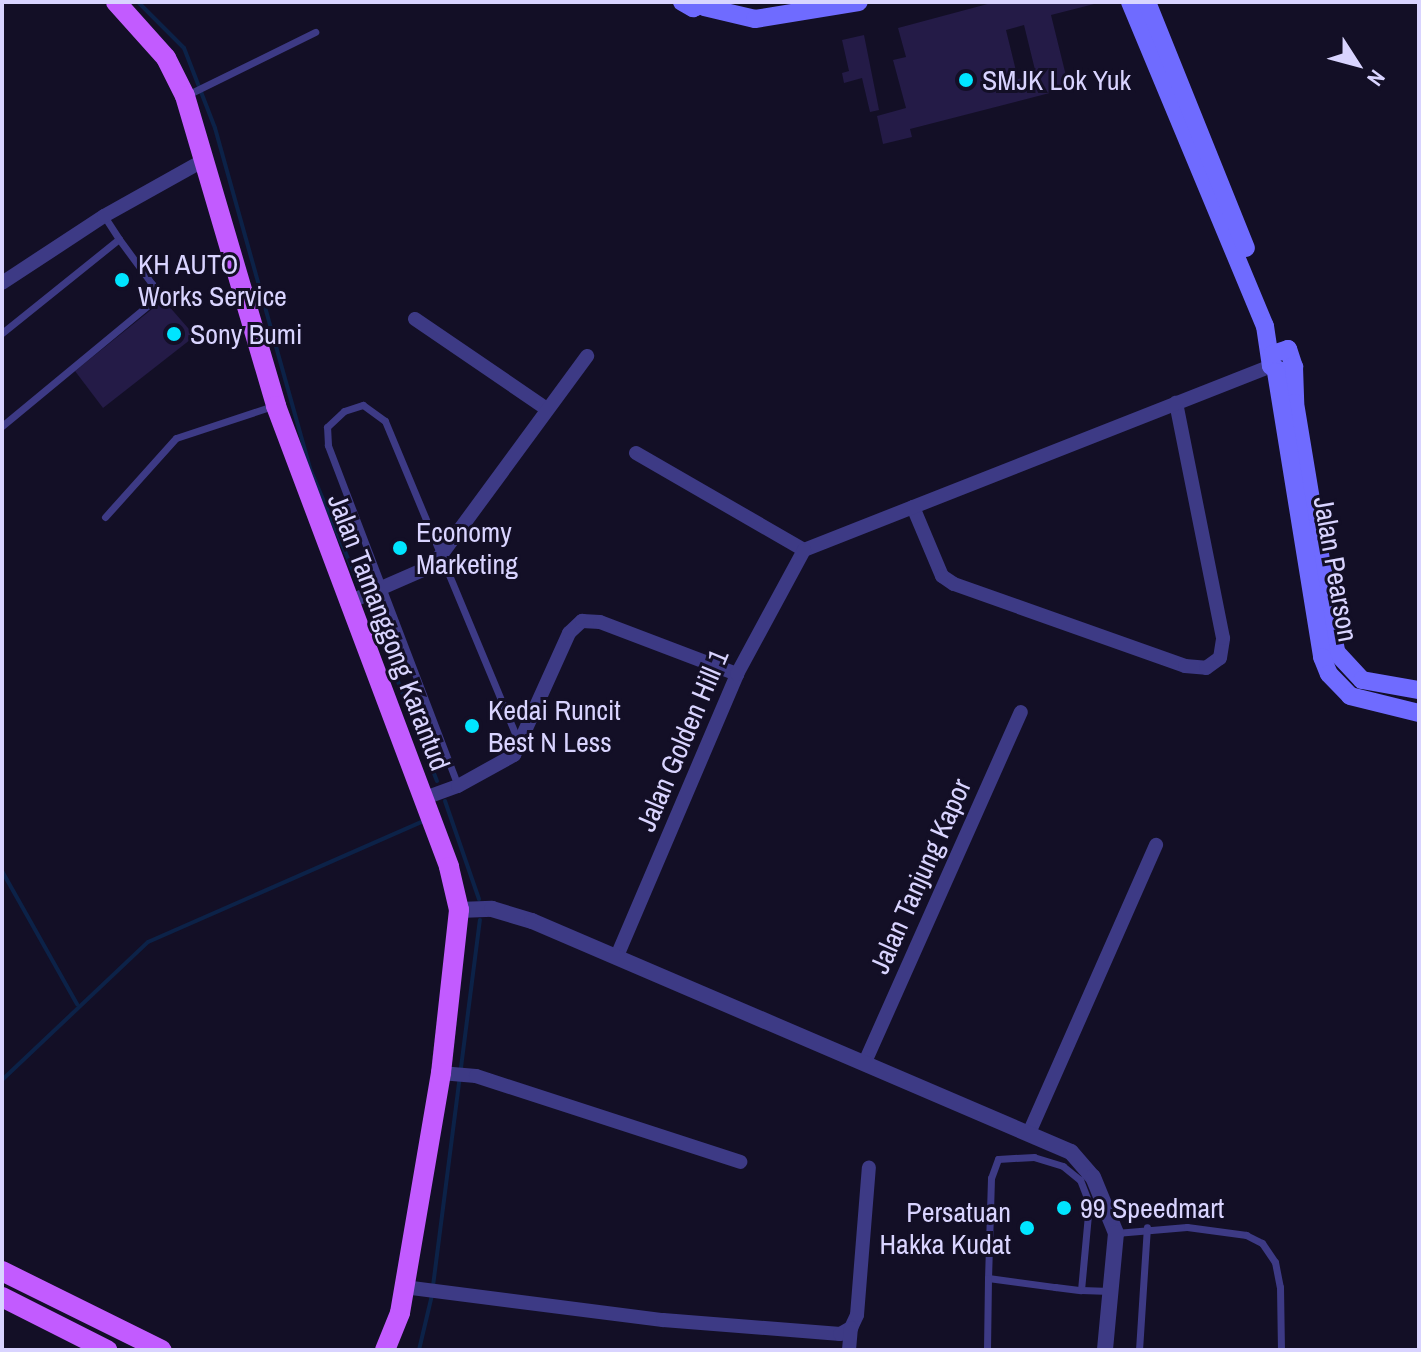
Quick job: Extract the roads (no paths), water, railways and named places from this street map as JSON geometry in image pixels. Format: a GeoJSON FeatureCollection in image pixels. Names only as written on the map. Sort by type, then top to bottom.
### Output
{"type":"FeatureCollection","features":[{"type":"Feature","properties":{"kind":"main road","name":"Jalan Tamanggong Karantud"},"geometry":{"type":"LineString","coordinates":[[116,2],[166,58],[185,96],[276,406],[347,603],[449,867],[459,910],[447,1074],[420,1290],[400,1313],[385,1350]]}},
{"type":"Feature","properties":{"kind":"main road"},"geometry":{"type":"LineString","coordinates":[[682,2],[693,8],[706,4],[755,19],[859,2]]}},
{"type":"Feature","properties":{"kind":"main road","name":"Jalan Pearson"},"geometry":{"type":"LineString","coordinates":[[1130,2],[1280,362],[1322,657],[1329,674],[1350,696],[1419,713]]}},
{"type":"Feature","properties":{"kind":"main road","name":"Jalan Pearson"},"geometry":{"type":"LineString","coordinates":[[1147,2],[1295,403],[1336,652],[1362,680],[1419,690]]}},
{"type":"Feature","properties":{"kind":"main road"},"geometry":{"type":"LineString","coordinates":[[2,1271],[162,1350]]}},
{"type":"Feature","properties":{"kind":"main road"},"geometry":{"type":"LineString","coordinates":[[2,1297],[107,1350]]}},
{"type":"Feature","properties":{"kind":"main road","name":"Jalan Tamanggong Karantud"},"geometry":{"type":"LineString","coordinates":[[400,1313],[401,1350]]}},
{"type":"Feature","properties":{"kind":"street"},"geometry":{"type":"LineString","coordinates":[[2,283],[104,216],[204,160]]}},
{"type":"Feature","properties":{"kind":"street"},"geometry":{"type":"LineString","coordinates":[[415,319],[547,409]]}},
{"type":"Feature","properties":{"kind":"street"},"geometry":{"type":"LineString","coordinates":[[347,603],[425,569],[441,555],[587,356]]}},
{"type":"Feature","properties":{"kind":"street"},"geometry":{"type":"LineString","coordinates":[[636,453],[804,550],[1280,362]]}},
{"type":"Feature","properties":{"kind":"street"},"geometry":{"type":"LineString","coordinates":[[913,507],[948,581],[1185,666],[1206,668],[1220,658],[1223,638],[1176,403]]}},
{"type":"Feature","properties":{"kind":"street","name":"Jalan Golden Hill 1"},"geometry":{"type":"LineString","coordinates":[[617,956],[737,674],[804,550]]}},
{"type":"Feature","properties":{"kind":"street"},"geometry":{"type":"LineString","coordinates":[[422,799],[458,786],[506,762],[520,746],[569,633],[582,621],[600,622],[737,674]]}},
{"type":"Feature","properties":{"kind":"street","name":"Jalan Tanjung Kapor"},"geometry":{"type":"LineString","coordinates":[[865,1062],[1021,712]]}},
{"type":"Feature","properties":{"kind":"street"},"geometry":{"type":"LineString","coordinates":[[1029,1133],[1156,845]]}},
{"type":"Feature","properties":{"kind":"street"},"geometry":{"type":"LineString","coordinates":[[459,910],[506,913],[617,956],[1029,1133],[1083,1162],[1116,1233],[1105,1350]]}},
{"type":"Feature","properties":{"kind":"street"},"geometry":{"type":"LineString","coordinates":[[447,1074],[476,1076],[740,1162]]}},
{"type":"Feature","properties":{"kind":"street"},"geometry":{"type":"LineString","coordinates":[[849,1350],[851,1328],[857,1315],[869,1167]]}},
{"type":"Feature","properties":{"kind":"street"},"geometry":{"type":"LineString","coordinates":[[420,1290],[678,1321],[830,1334],[851,1328]]}},
{"type":"Feature","properties":{"kind":"lane"},"geometry":{"type":"LineString","coordinates":[[185,96],[315,32]]}},
{"type":"Feature","properties":{"kind":"lane"},"geometry":{"type":"LineString","coordinates":[[2,426],[152,302],[152,284],[104,216]]}},
{"type":"Feature","properties":{"kind":"lane"},"geometry":{"type":"LineString","coordinates":[[2,333],[119,239]]}},
{"type":"Feature","properties":{"kind":"lane"},"geometry":{"type":"LineString","coordinates":[[458,786],[379,589],[326,435],[344,411],[363,405],[385,421],[520,746]]}},
{"type":"Feature","properties":{"kind":"lane"},"geometry":{"type":"LineString","coordinates":[[105,517],[176,438],[276,406]]}},
{"type":"Feature","properties":{"kind":"lane"},"geometry":{"type":"LineString","coordinates":[[987,1350],[993,1167],[998,1159],[1034,1157],[1072,1171],[1084,1189],[1089,1223],[1081,1290]]}},
{"type":"Feature","properties":{"kind":"lane"},"geometry":{"type":"LineString","coordinates":[[1139,1350],[1147,1227]]}},
{"type":"Feature","properties":{"kind":"lane"},"geometry":{"type":"LineString","coordinates":[[1116,1233],[1147,1227],[1216,1231],[1262,1243],[1275,1262],[1280,1287],[1281,1350]]}},
{"type":"Feature","properties":{"kind":"lane"},"geometry":{"type":"LineString","coordinates":[[988,1278],[1110,1291]]}},
{"type":"Feature","properties":{"kind":"waterway"},"geometry":{"type":"LineString","coordinates":[[138,2],[184,48],[215,128],[311,471],[360,587]]}},
{"type":"Feature","properties":{"kind":"waterway"},"geometry":{"type":"LineString","coordinates":[[368,605],[437,781]]}},
{"type":"Feature","properties":{"kind":"waterway"},"geometry":{"type":"LineString","coordinates":[[445,801],[479,899]]}},
{"type":"Feature","properties":{"kind":"waterway"},"geometry":{"type":"LineString","coordinates":[[2,1080],[148,942],[423,821]]}},
{"type":"Feature","properties":{"kind":"waterway"},"geometry":{"type":"LineString","coordinates":[[2,871],[77,1004]]}},
{"type":"Feature","properties":{"kind":"waterway"},"geometry":{"type":"LineString","coordinates":[[433,1286],[480,920]]}},
{"type":"Feature","properties":{"kind":"waterway"},"geometry":{"type":"LineString","coordinates":[[419,1350],[432,1295]]}},
{"type":"Feature","properties":{"kind":"place","name":"SMJK Lok Yuk"},"geometry":{"type":"Point","coordinates":[966,80]}},
{"type":"Feature","properties":{"kind":"place","name":"KH AUTO Works Service"},"geometry":{"type":"Point","coordinates":[122,280]}},
{"type":"Feature","properties":{"kind":"place","name":"Sony Bumi"},"geometry":{"type":"Point","coordinates":[174,334]}},
{"type":"Feature","properties":{"kind":"place","name":"Economy Marketing"},"geometry":{"type":"Point","coordinates":[400,548]}},
{"type":"Feature","properties":{"kind":"place","name":"Kedai Runcit Best N Less"},"geometry":{"type":"Point","coordinates":[472,726]}},
{"type":"Feature","properties":{"kind":"place","name":"99 Speedmart"},"geometry":{"type":"Point","coordinates":[1064,1208]}},
{"type":"Feature","properties":{"kind":"place","name":"Persatuan Hakka Kudat"},"geometry":{"type":"Point","coordinates":[1027,1228]}}]}
